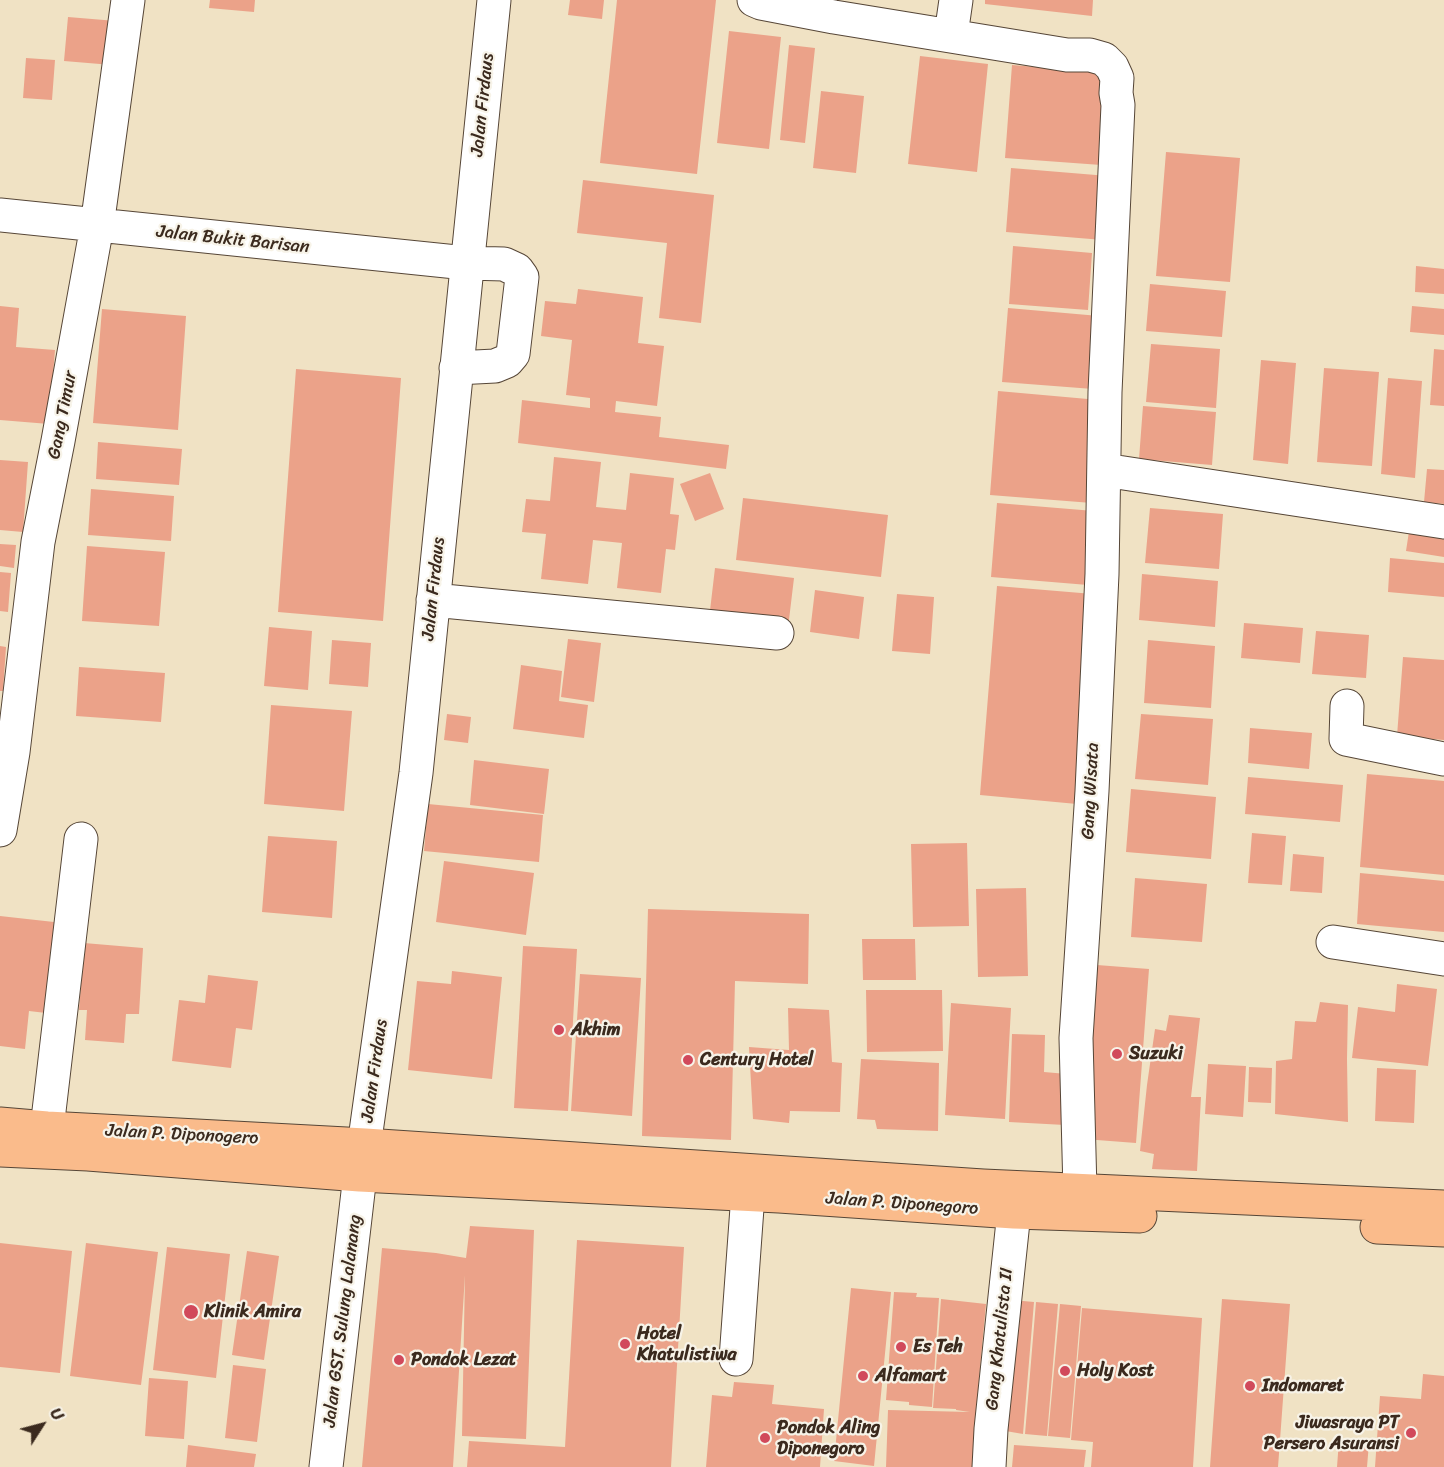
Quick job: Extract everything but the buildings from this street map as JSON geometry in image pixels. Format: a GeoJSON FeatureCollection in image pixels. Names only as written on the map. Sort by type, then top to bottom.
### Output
{"type":"FeatureCollection","features":[{"type":"Feature","properties":{"kind":"main road","name":"Jalan P. Diponogero"},"geometry":{"type":"LineString","coordinates":[[0,1124],[363,1160]]}},
{"type":"Feature","properties":{"kind":"main road","name":"Jalan P. Diponogero"},"geometry":{"type":"LineString","coordinates":[[0,1150],[363,1160]]}},
{"type":"Feature","properties":{"kind":"main road","name":"Jalan P. Diponegoro"},"geometry":{"type":"LineString","coordinates":[[363,1160],[1444,1207]]}},
{"type":"Feature","properties":{"kind":"main road","name":"Jalan P. Diponegoro"},"geometry":{"type":"LineString","coordinates":[[363,1160],[748,1194],[1014,1212],[1444,1230]]}},
{"type":"Feature","properties":{"kind":"street","name":"Gang Timur"},"geometry":{"type":"LineString","coordinates":[[0,830],[13,752],[13,628],[38,542],[58,441],[97,226],[128,0]]}},
{"type":"Feature","properties":{"kind":"street","name":"Jalan Firdaus"},"geometry":{"type":"LineString","coordinates":[[363,1160],[416,773],[494,0]]}},
{"type":"Feature","properties":{"kind":"street","name":"Gang Wisata"},"geometry":{"type":"LineString","coordinates":[[754,0],[834,17],[1067,55],[1090,55],[1104,59],[1112,67],[1117,78],[1118,105],[1105,392],[1102,574],[1092,791],[1076,1038],[1080,1191]]}},
{"type":"Feature","properties":{"kind":"street"},"geometry":{"type":"LineString","coordinates":[[951,35],[956,0]]}},
{"type":"Feature","properties":{"kind":"street","name":"Jalan Bukit Barisan"},"geometry":{"type":"LineString","coordinates":[[0,215],[466,263],[504,264],[517,270],[522,277],[513,354],[507,361],[495,366],[456,368]]}},
{"type":"Feature","properties":{"kind":"street"},"geometry":{"type":"LineString","coordinates":[[1104,470],[1444,522]]}},
{"type":"Feature","properties":{"kind":"street"},"geometry":{"type":"LineString","coordinates":[[433,600],[777,633]]}},
{"type":"Feature","properties":{"kind":"street"},"geometry":{"type":"LineString","coordinates":[[1347,706],[1346,739],[1444,759]]}},
{"type":"Feature","properties":{"kind":"street"},"geometry":{"type":"LineString","coordinates":[[47,1128],[81,839]]}},
{"type":"Feature","properties":{"kind":"street"},"geometry":{"type":"LineString","coordinates":[[1333,942],[1444,959]]}},
{"type":"Feature","properties":{"kind":"street","name":"Jalan GST. Sulung Lalanang"},"geometry":{"type":"LineString","coordinates":[[326,1467],[363,1160]]}},
{"type":"Feature","properties":{"kind":"street"},"geometry":{"type":"LineString","coordinates":[[736,1359],[748,1194]]}},
{"type":"Feature","properties":{"kind":"street","name":"Gang Khatulista II"},"geometry":{"type":"LineString","coordinates":[[990,1467],[991,1429],[1014,1212]]}},
{"type":"Feature","properties":{"kind":"place","name":"Akhim"},"geometry":{"type":"Point","coordinates":[559,1030]}},
{"type":"Feature","properties":{"kind":"place","name":"Suzuki"},"geometry":{"type":"Point","coordinates":[1117,1054]}},
{"type":"Feature","properties":{"kind":"place","name":"Century Hotel"},"geometry":{"type":"Point","coordinates":[688,1060]}},
{"type":"Feature","properties":{"kind":"place","name":"Klinik Amira"},"geometry":{"type":"Point","coordinates":[191,1312]}},
{"type":"Feature","properties":{"kind":"place","name":"Hotel Khatulistiwa"},"geometry":{"type":"Point","coordinates":[625,1344]}},
{"type":"Feature","properties":{"kind":"place","name":"Es Teh"},"geometry":{"type":"Point","coordinates":[901,1347]}},
{"type":"Feature","properties":{"kind":"place","name":"Pondok Lezat"},"geometry":{"type":"Point","coordinates":[399,1360]}},
{"type":"Feature","properties":{"kind":"place","name":"Holy Kost"},"geometry":{"type":"Point","coordinates":[1065,1371]}},
{"type":"Feature","properties":{"kind":"place","name":"Alfamart"},"geometry":{"type":"Point","coordinates":[863,1376]}},
{"type":"Feature","properties":{"kind":"place","name":"Indomaret"},"geometry":{"type":"Point","coordinates":[1250,1386]}},
{"type":"Feature","properties":{"kind":"place","name":"Jiwasraya PT Persero Asuransi"},"geometry":{"type":"Point","coordinates":[1411,1433]}},
{"type":"Feature","properties":{"kind":"place","name":"Pondok Aling Diponegoro"},"geometry":{"type":"Point","coordinates":[765,1438]}}]}
